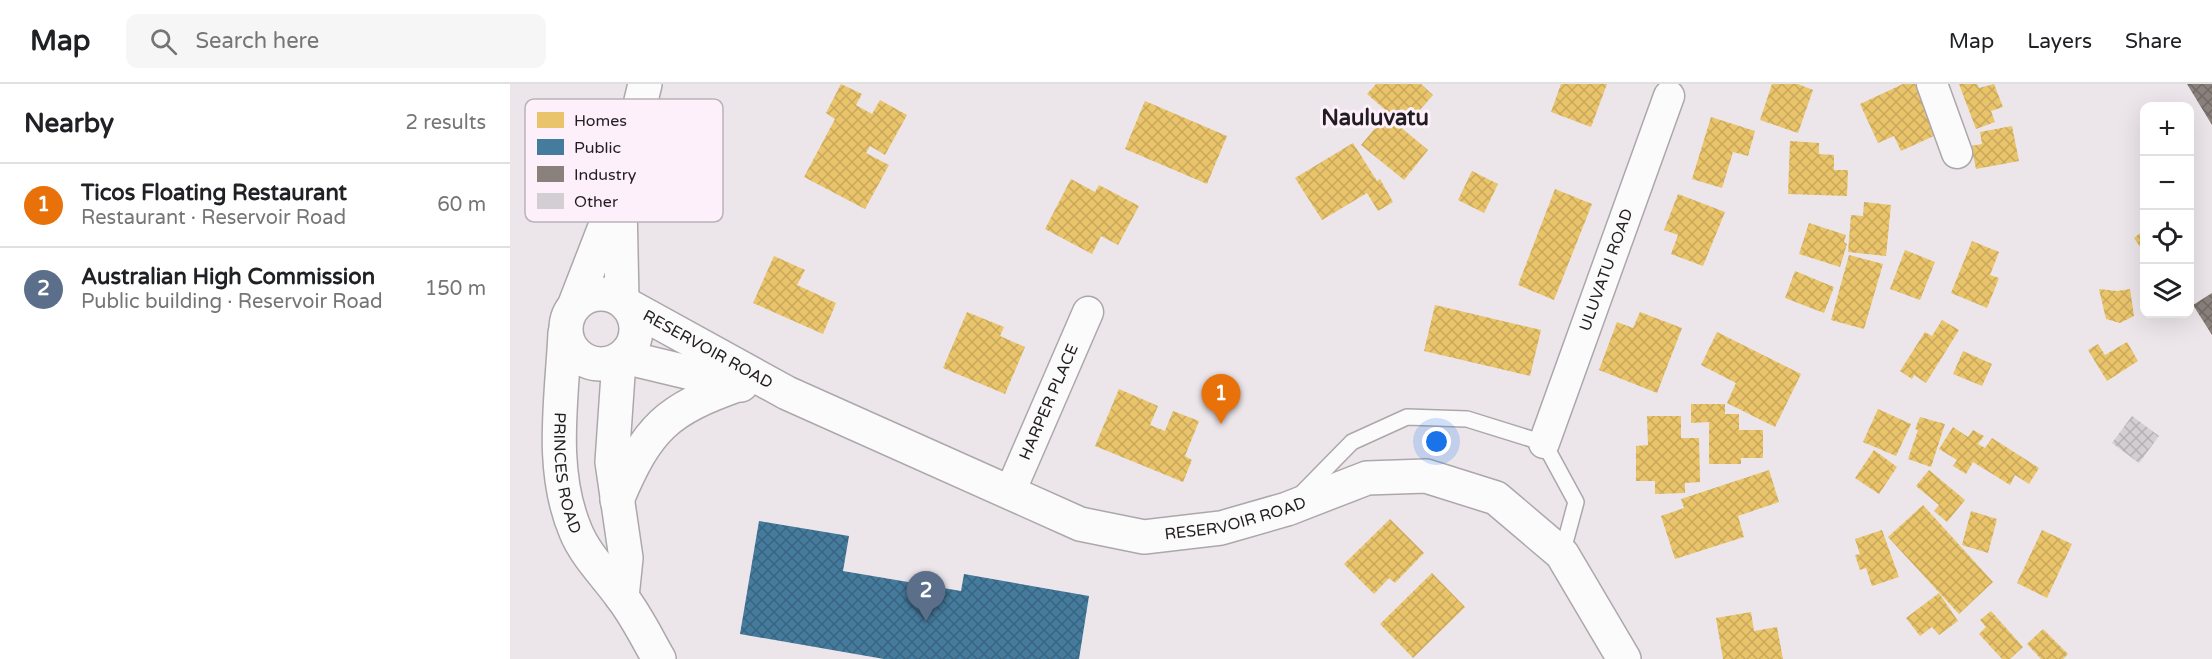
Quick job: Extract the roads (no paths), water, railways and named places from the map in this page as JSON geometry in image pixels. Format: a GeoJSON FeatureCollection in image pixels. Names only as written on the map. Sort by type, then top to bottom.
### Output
{"type":"FeatureCollection","features":[{"type":"Feature","properties":{"kind":"main road","name":"PRINCES ROAD"},"geometry":{"type":"LineString","coordinates":[[641,99],[645,84]]}},
{"type":"Feature","properties":{"kind":"main road","name":"PRINCES ROAD"},"geometry":{"type":"LineString","coordinates":[[607,222],[570,319],[559,454],[562,490],[576,534],[594,562],[622,597],[659,659]]}},
{"type":"Feature","properties":{"kind":"main road","name":"PRINCES ROAD"},"geometry":{"type":"LineString","coordinates":[[621,222],[625,303]]}},
{"type":"Feature","properties":{"kind":"main road"},"geometry":{"type":"LineString","coordinates":[[622,359],[602,365],[585,361],[571,349],[570,319],[589,295],[606,293],[625,303],[637,323],[635,342],[622,359],[612,439],[612,462],[626,558],[622,597]]}},
{"type":"Feature","properties":{"kind":"main road","name":"RESERVOIR ROAD"},"geometry":{"type":"LineString","coordinates":[[625,303],[787,393],[1080,524],[1144,537],[1221,528],[1287,509],[1367,478],[1426,476],[1496,498],[1562,554],[1624,659]]}},
{"type":"Feature","properties":{"kind":"main road","name":"RESERVOIR ROAD"},"geometry":{"type":"LineString","coordinates":[[622,359],[787,393]]}},
{"type":"Feature","properties":{"kind":"main road"},"geometry":{"type":"LineString","coordinates":[[617,500],[637,456],[652,434],[686,406],[740,384]]}},
{"type":"Feature","properties":{"kind":"street"},"geometry":{"type":"LineString","coordinates":[[1932,84],[1957,153]]}},
{"type":"Feature","properties":{"kind":"street","name":"ULUVATU ROAD"},"geometry":{"type":"LineString","coordinates":[[1544,443],[1669,96]]}},
{"type":"Feature","properties":{"kind":"street","name":"HARPER PLACE"},"geometry":{"type":"LineString","coordinates":[[1010,492],[1088,312]]}},
{"type":"Feature","properties":{"kind":"lane"},"geometry":{"type":"LineString","coordinates":[[1287,509],[1352,442],[1407,417],[1467,419],[1544,443],[1576,502],[1562,554]]}},
{"type":"Feature","properties":{"kind":"place","name":"Ticos Floating Restaurant"},"geometry":{"type":"Point","coordinates":[1221,424]}},
{"type":"Feature","properties":{"kind":"place","name":"Australian High Commission"},"geometry":{"type":"Point","coordinates":[926,621]}},
{"type":"Feature","properties":{"kind":"district","name":"Nauluvatu"},"geometry":{"type":"Point","coordinates":[1375,118]}}]}
